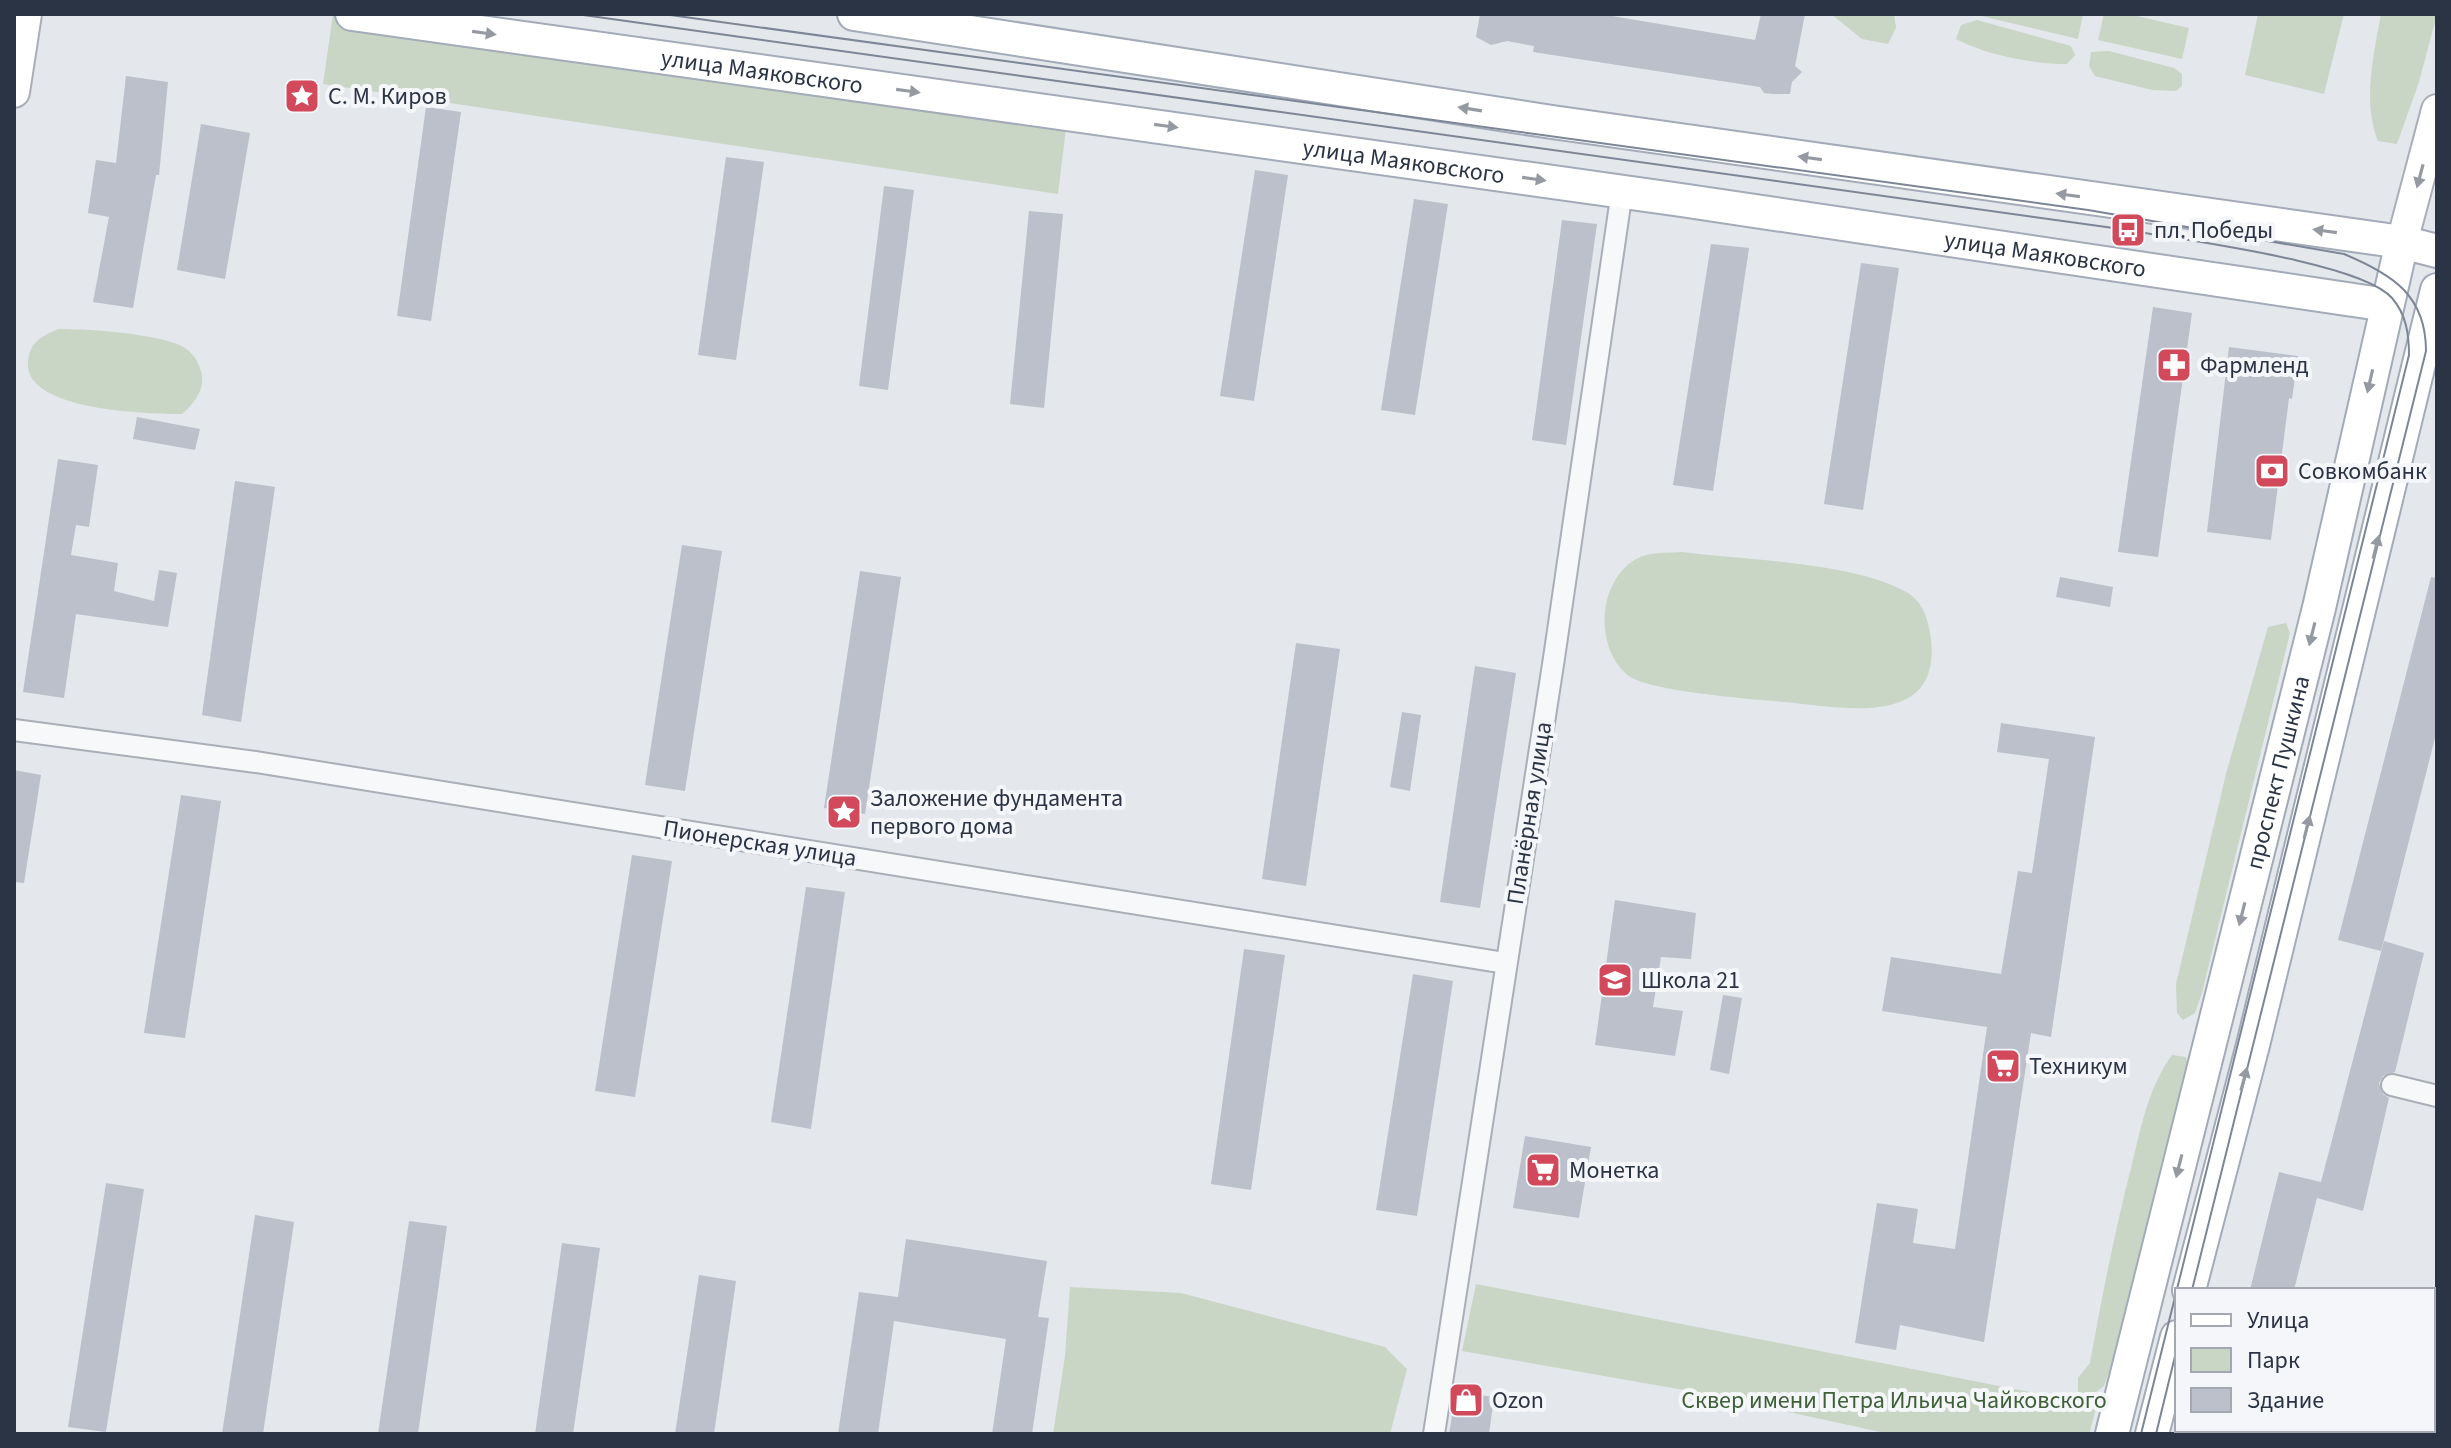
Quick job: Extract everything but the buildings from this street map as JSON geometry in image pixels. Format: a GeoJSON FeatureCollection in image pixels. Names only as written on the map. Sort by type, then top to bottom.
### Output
{"type":"FeatureCollection","features":[{"type":"Feature","properties":{"kind":"main road"},"geometry":{"type":"LineString","coordinates":[[14,92],[26,14]]}},
{"type":"Feature","properties":{"kind":"main road","name":"улица Маяковского"},"geometry":{"type":"LineString","coordinates":[[352,14],[1622,191],[2387,305]]}},
{"type":"Feature","properties":{"kind":"main road"},"geometry":{"type":"LineString","coordinates":[[854,14],[1552,122],[2402,242],[2437,251]]}},
{"type":"Feature","properties":{"kind":"main road","name":"проспект Пушкина"},"geometry":{"type":"LineString","coordinates":[[2112,1434],[2319,608],[2387,305],[2437,110]]}},
{"type":"Feature","properties":{"kind":"main road"},"geometry":{"type":"LineString","coordinates":[[2387,305],[2437,260]]}},
{"type":"Feature","properties":{"kind":"main road","name":"проспект Пушкина"},"geometry":{"type":"LineString","coordinates":[[2190,1288],[2253,1045],[2437,290]]}},
{"type":"Feature","properties":{"kind":"main road"},"geometry":{"type":"LineString","coordinates":[[2152,1434],[2175,1345]]}},
{"type":"Feature","properties":{"kind":"street","name":"Планёрная улица"},"geometry":{"type":"LineString","coordinates":[[1434,1434],[1554,658],[1622,191]]}},
{"type":"Feature","properties":{"kind":"street","name":"Пионерская улица"},"geometry":{"type":"LineString","coordinates":[[14,730],[271,764],[1505,963]]}},
{"type":"Feature","properties":{"kind":"street"},"geometry":{"type":"LineString","coordinates":[[2392,1085],[2437,1096]]}},
{"type":"Feature","properties":{"kind":"green space"},"geometry":{"type":"Polygon","coordinates":[[[333,14],[1066,128],[1058,194],[323,84],[333,14]]]}},
{"type":"Feature","properties":{"kind":"green space"},"geometry":{"type":"Polygon","coordinates":[[[1831,14],[1894,14],[1896,28],[1888,44],[1862,39],[1831,14]]]}},
{"type":"Feature","properties":{"kind":"green space"},"geometry":{"type":"Polygon","coordinates":[[[1973,14],[2083,14],[2078,39],[1973,14]]]}},
{"type":"Feature","properties":{"kind":"green space"},"geometry":{"type":"Polygon","coordinates":[[[2104,14],[2128,14],[2189,28],[2182,59],[2098,40],[2104,14]]]}},
{"type":"Feature","properties":{"kind":"green space"},"geometry":{"type":"Polygon","coordinates":[[[2258,14],[2344,14],[2324,94],[2245,75],[2258,14]]]}},
{"type":"Feature","properties":{"kind":"green space"},"geometry":{"type":"Polygon","coordinates":[[[2381,14],[2437,14],[2419,82],[2397,144],[2378,141],[2371,110],[2371,78],[2381,14]]]}},
{"type":"Feature","properties":{"kind":"green space"},"geometry":{"type":"Polygon","coordinates":[[[1977,20],[2071,46],[2075,55],[2067,64],[2010,58],[1956,39],[1961,25],[1977,20]]]}},
{"type":"Feature","properties":{"kind":"green space"},"geometry":{"type":"Polygon","coordinates":[[[2109,51],[2174,68],[2182,74],[2182,86],[2176,91],[2152,90],[2095,76],[2089,66],[2091,52],[2109,51]]]}},
{"type":"Feature","properties":{"kind":"green space"},"geometry":{"type":"Polygon","coordinates":[[[58,329],[135,334],[182,346],[192,354],[201,371],[202,383],[198,395],[182,414],[166,414],[118,411],[67,400],[46,391],[32,379],[29,356],[37,341],[58,329]]]}},
{"type":"Feature","properties":{"kind":"green space"},"geometry":{"type":"Polygon","coordinates":[[[1682,552],[1830,569],[1886,583],[1908,593],[1918,602],[1929,626],[1930,669],[1920,688],[1903,700],[1882,707],[1832,707],[1703,694],[1641,682],[1629,676],[1617,663],[1609,647],[1605,610],[1610,592],[1618,576],[1630,563],[1650,554],[1682,552]]]}},
{"type":"Feature","properties":{"kind":"green space"},"geometry":{"type":"Polygon","coordinates":[[[2286,623],[2290,633],[2202,993],[2195,1013],[2183,1020],[2177,1013],[2176,984],[2227,770],[2268,627],[2286,623]]]}},
{"type":"Feature","properties":{"kind":"green space"},"geometry":{"type":"Polygon","coordinates":[[[2172,1055],[2186,1057],[2188,1067],[2120,1340],[2104,1386],[2091,1396],[2078,1392],[2078,1378],[2090,1363],[2114,1238],[2143,1121],[2157,1080],[2172,1055]]]}},
{"type":"Feature","properties":{"kind":"green space","name":"Сквер имени Петра Ильича Чайковского"},"geometry":{"type":"Polygon","coordinates":[[[1476,1284],[2097,1405],[2089,1434],[1890,1434],[1701,1393],[1462,1351],[1476,1284]]]}},
{"type":"Feature","properties":{"kind":"green space"},"geometry":{"type":"Polygon","coordinates":[[[1070,1287],[1181,1293],[1385,1347],[1407,1369],[1390,1434],[1053,1434],[1065,1356],[1070,1287]]]}},
{"type":"Feature","properties":{"kind":"tram line"},"geometry":{"type":"LineString","coordinates":[[576,14],[2128,230],[2309,263],[2374,285],[2392,298],[2406,325],[2409,355],[2177,1288]]}},
{"type":"Feature","properties":{"kind":"tram line"},"geometry":{"type":"LineString","coordinates":[[663,14],[2088,210],[2344,254],[2391,279],[2413,301],[2420,315],[2426,351],[2192,1288]]}},
{"type":"Feature","properties":{"kind":"tram line"},"geometry":{"type":"LineString","coordinates":[[2141,1434],[2175,1297]]}},
{"type":"Feature","properties":{"kind":"tram line"},"geometry":{"type":"LineString","coordinates":[[2156,1434],[2175,1356]]}},
{"type":"Feature","properties":{"kind":"place","name":"С. М. Киров"},"geometry":{"type":"Point","coordinates":[302,96]}},
{"type":"Feature","properties":{"kind":"place","name":"пл. Победы"},"geometry":{"type":"Point","coordinates":[2128,230]}},
{"type":"Feature","properties":{"kind":"place","name":"Фармленд"},"geometry":{"type":"Point","coordinates":[2174,365]}},
{"type":"Feature","properties":{"kind":"place","name":"Совкомбанк"},"geometry":{"type":"Point","coordinates":[2272,471]}},
{"type":"Feature","properties":{"kind":"place","name":"Заложение фундамента первого дома"},"geometry":{"type":"Point","coordinates":[844,812]}},
{"type":"Feature","properties":{"kind":"place","name":"Школа 21"},"geometry":{"type":"Point","coordinates":[1615,980]}},
{"type":"Feature","properties":{"kind":"place","name":"Техникум"},"geometry":{"type":"Point","coordinates":[2003,1066]}},
{"type":"Feature","properties":{"kind":"place","name":"Монетка"},"geometry":{"type":"Point","coordinates":[1543,1170]}},
{"type":"Feature","properties":{"kind":"place","name":"Ozon"},"geometry":{"type":"Point","coordinates":[1466,1400]}}]}
